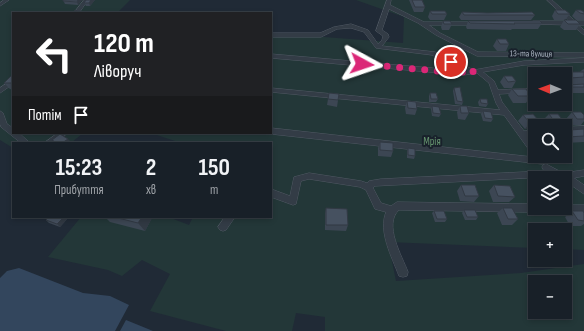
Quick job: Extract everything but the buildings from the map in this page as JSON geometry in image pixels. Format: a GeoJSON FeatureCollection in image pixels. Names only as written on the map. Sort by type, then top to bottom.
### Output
{"type":"FeatureCollection","features":[{"type":"Feature","properties":{"kind":"street"},"geometry":{"type":"LineString","coordinates":[[0,5],[7,0]]}},
{"type":"Feature","properties":{"kind":"street"},"geometry":{"type":"LineString","coordinates":[[77,12],[86,0]]}},
{"type":"Feature","properties":{"kind":"street"},"geometry":{"type":"LineString","coordinates":[[378,47],[384,42],[386,37],[386,35],[379,31],[389,0]]}},
{"type":"Feature","properties":{"kind":"street"},"geometry":{"type":"LineString","coordinates":[[549,0],[584,33]]}},
{"type":"Feature","properties":{"kind":"street"},"geometry":{"type":"LineString","coordinates":[[386,6],[423,24],[480,24]]}},
{"type":"Feature","properties":{"kind":"street","name":"13-та вулиця"},"geometry":{"type":"LineString","coordinates":[[423,24],[449,41],[477,54],[584,55]]}},
{"type":"Feature","properties":{"kind":"street"},"geometry":{"type":"LineString","coordinates":[[527,24],[584,24]]}},
{"type":"Feature","properties":{"kind":"street"},"geometry":{"type":"LineString","coordinates":[[272,35],[321,35],[336,28],[351,26],[362,28],[366,31],[378,47],[433,53],[477,72],[492,82],[499,103],[528,142]]}},
{"type":"Feature","properties":{"kind":"street"},"geometry":{"type":"LineString","coordinates":[[272,56],[448,72],[477,72],[491,68],[524,64],[584,60]]}},
{"type":"Feature","properties":{"kind":"street"},"geometry":{"type":"LineString","coordinates":[[0,91],[12,82]]}},
{"type":"Feature","properties":{"kind":"street"},"geometry":{"type":"LineString","coordinates":[[272,90],[507,113]]}},
{"type":"Feature","properties":{"kind":"street"},"geometry":{"type":"LineString","coordinates":[[495,92],[528,90]]}},
{"type":"Feature","properties":{"kind":"street"},"geometry":{"type":"LineString","coordinates":[[0,113],[4,125],[12,132]]}},
{"type":"Feature","properties":{"kind":"street"},"geometry":{"type":"LineString","coordinates":[[572,130],[584,129]]}},
{"type":"Feature","properties":{"kind":"street"},"geometry":{"type":"LineString","coordinates":[[272,130],[528,158]]}},
{"type":"Feature","properties":{"kind":"street"},"geometry":{"type":"LineString","coordinates":[[14,134],[25,142]]}},
{"type":"Feature","properties":{"kind":"street"},"geometry":{"type":"LineString","coordinates":[[50,142],[62,134]]}},
{"type":"Feature","properties":{"kind":"street"},"geometry":{"type":"LineString","coordinates":[[523,134],[528,134]]}},
{"type":"Feature","properties":{"kind":"street"},"geometry":{"type":"LineString","coordinates":[[369,188],[372,183],[381,182],[547,174],[548,170],[543,163]]}},
{"type":"Feature","properties":{"kind":"street"},"geometry":{"type":"LineString","coordinates":[[572,176],[584,174]]}},
{"type":"Feature","properties":{"kind":"street"},"geometry":{"type":"LineString","coordinates":[[272,193],[293,201],[297,179],[309,176],[361,184],[369,188],[378,206],[390,210],[401,206],[553,210],[584,209]]}},
{"type":"Feature","properties":{"kind":"street"},"geometry":{"type":"LineString","coordinates":[[572,180],[584,190]]}},
{"type":"Feature","properties":{"kind":"street"},"geometry":{"type":"LineString","coordinates":[[390,210],[388,225],[393,249],[403,272]]}},
{"type":"Feature","properties":{"kind":"street"},"geometry":{"type":"LineString","coordinates":[[223,227],[229,218]]}},
{"type":"Feature","properties":{"kind":"green space"},"geometry":{"type":"Polygon","coordinates":[[[0,0],[130,0],[118,12],[12,12],[12,134],[82,134],[72,142],[12,142],[12,147],[0,140],[0,0]]]}},
{"type":"Feature","properties":{"kind":"green space","name":"Мрія"},"geometry":{"type":"Polygon","coordinates":[[[356,0],[584,0],[584,250],[572,249],[572,223],[528,223],[528,248],[388,242],[396,281],[521,273],[572,267],[572,266],[584,264],[584,331],[325,331],[325,317],[296,313],[292,331],[226,331],[150,311],[170,274],[142,260],[122,276],[108,270],[48,257],[80,218],[171,218],[189,225],[192,218],[272,218],[272,142],[178,142],[154,134],[272,134],[272,33],[403,43],[404,17],[356,0]]]}},
{"type":"Feature","properties":{"kind":"water"},"geometry":{"type":"Polygon","coordinates":[[[19,268],[83,293],[110,296],[129,305],[115,331],[0,331],[0,278],[7,271],[19,268]]]}},
{"type":"Feature","properties":{"kind":"water"},"geometry":{"type":"Polygon","coordinates":[[[126,320],[153,331],[120,331],[126,320]]]}},
{"type":"Feature","properties":{"kind":"route"},"geometry":{"type":"LineString","coordinates":[[362,64],[448,72],[474,72],[451,62]]}}]}
